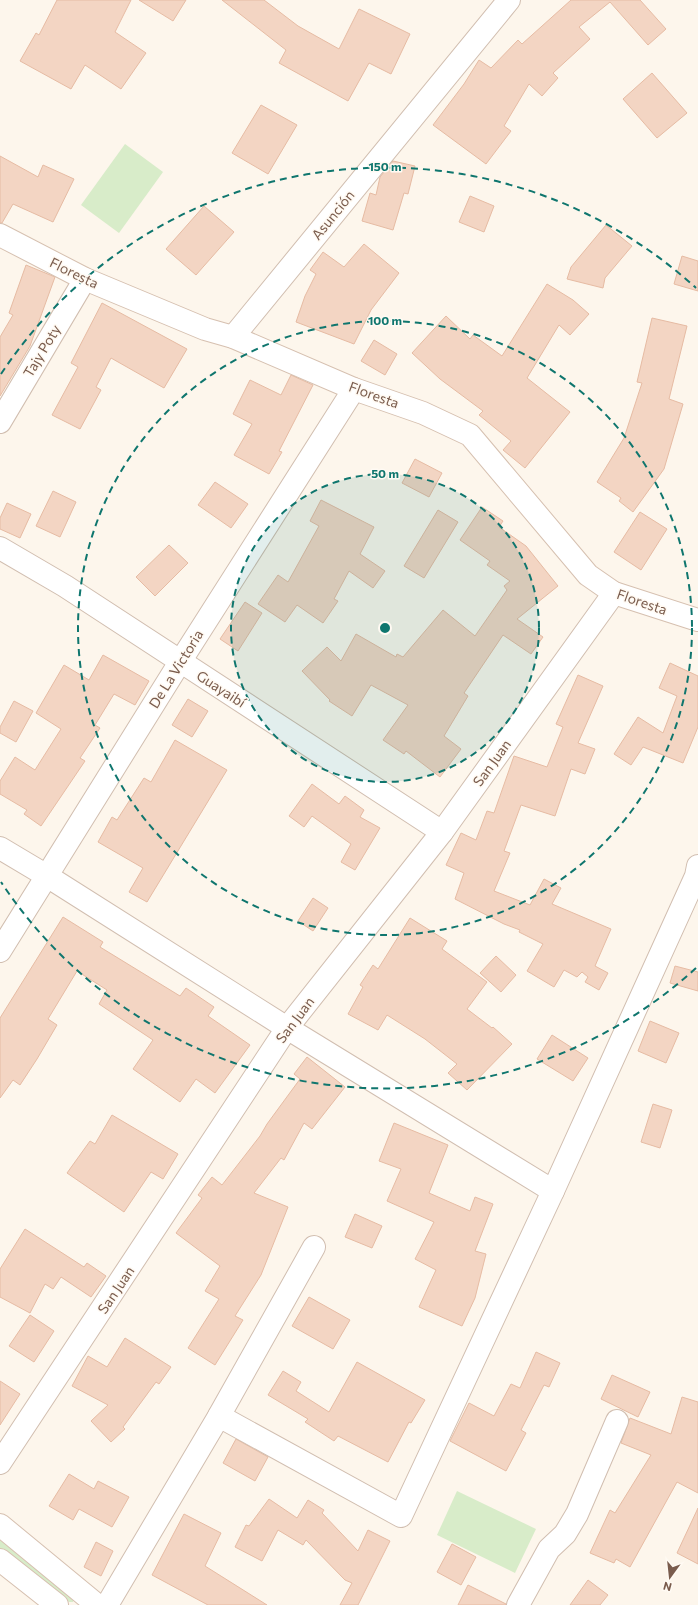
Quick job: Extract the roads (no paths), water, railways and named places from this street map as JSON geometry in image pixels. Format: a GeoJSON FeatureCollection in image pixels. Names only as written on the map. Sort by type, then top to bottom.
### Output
{"type":"FeatureCollection","features":[{"type":"Feature","properties":{"kind":"street","name":"Asunción"},"geometry":{"type":"LineString","coordinates":[[233,337],[509,0]]}},
{"type":"Feature","properties":{"kind":"street","name":"Floresta"},"geometry":{"type":"LineString","coordinates":[[0,235],[85,279],[205,329],[233,337],[354,389],[422,413],[470,435],[588,575],[614,593],[698,620]]}},
{"type":"Feature","properties":{"kind":"street","name":"Tajy Poty"},"geometry":{"type":"LineString","coordinates":[[0,422],[85,279]]}},
{"type":"Feature","properties":{"kind":"street","name":"De La Victoria"},"geometry":{"type":"LineString","coordinates":[[0,951],[180,662],[354,389]]}},
{"type":"Feature","properties":{"kind":"street","name":"Guayaibí"},"geometry":{"type":"LineString","coordinates":[[0,548],[65,586],[442,832]]}},
{"type":"Feature","properties":{"kind":"street","name":"San Juan"},"geometry":{"type":"LineString","coordinates":[[0,1463],[287,1028],[442,832],[614,593]]}},
{"type":"Feature","properties":{"kind":"street"},"geometry":{"type":"LineString","coordinates":[[0,848],[47,876],[287,1028],[553,1191]]}},
{"type":"Feature","properties":{"kind":"street"},"geometry":{"type":"LineString","coordinates":[[219,1416],[401,1516],[553,1191],[696,876],[698,866]]}},
{"type":"Feature","properties":{"kind":"street"},"geometry":{"type":"LineString","coordinates":[[107,1605],[219,1416],[314,1247]]}},
{"type":"Feature","properties":{"kind":"street"},"geometry":{"type":"LineString","coordinates":[[518,1605],[549,1550],[556,1541],[565,1534],[577,1514],[616,1421]]}},
{"type":"Feature","properties":{"kind":"street"},"geometry":{"type":"LineString","coordinates":[[0,1525],[97,1605]]}},
{"type":"Feature","properties":{"kind":"street"},"geometry":{"type":"LineString","coordinates":[[0,1560],[57,1605]]}}]}
